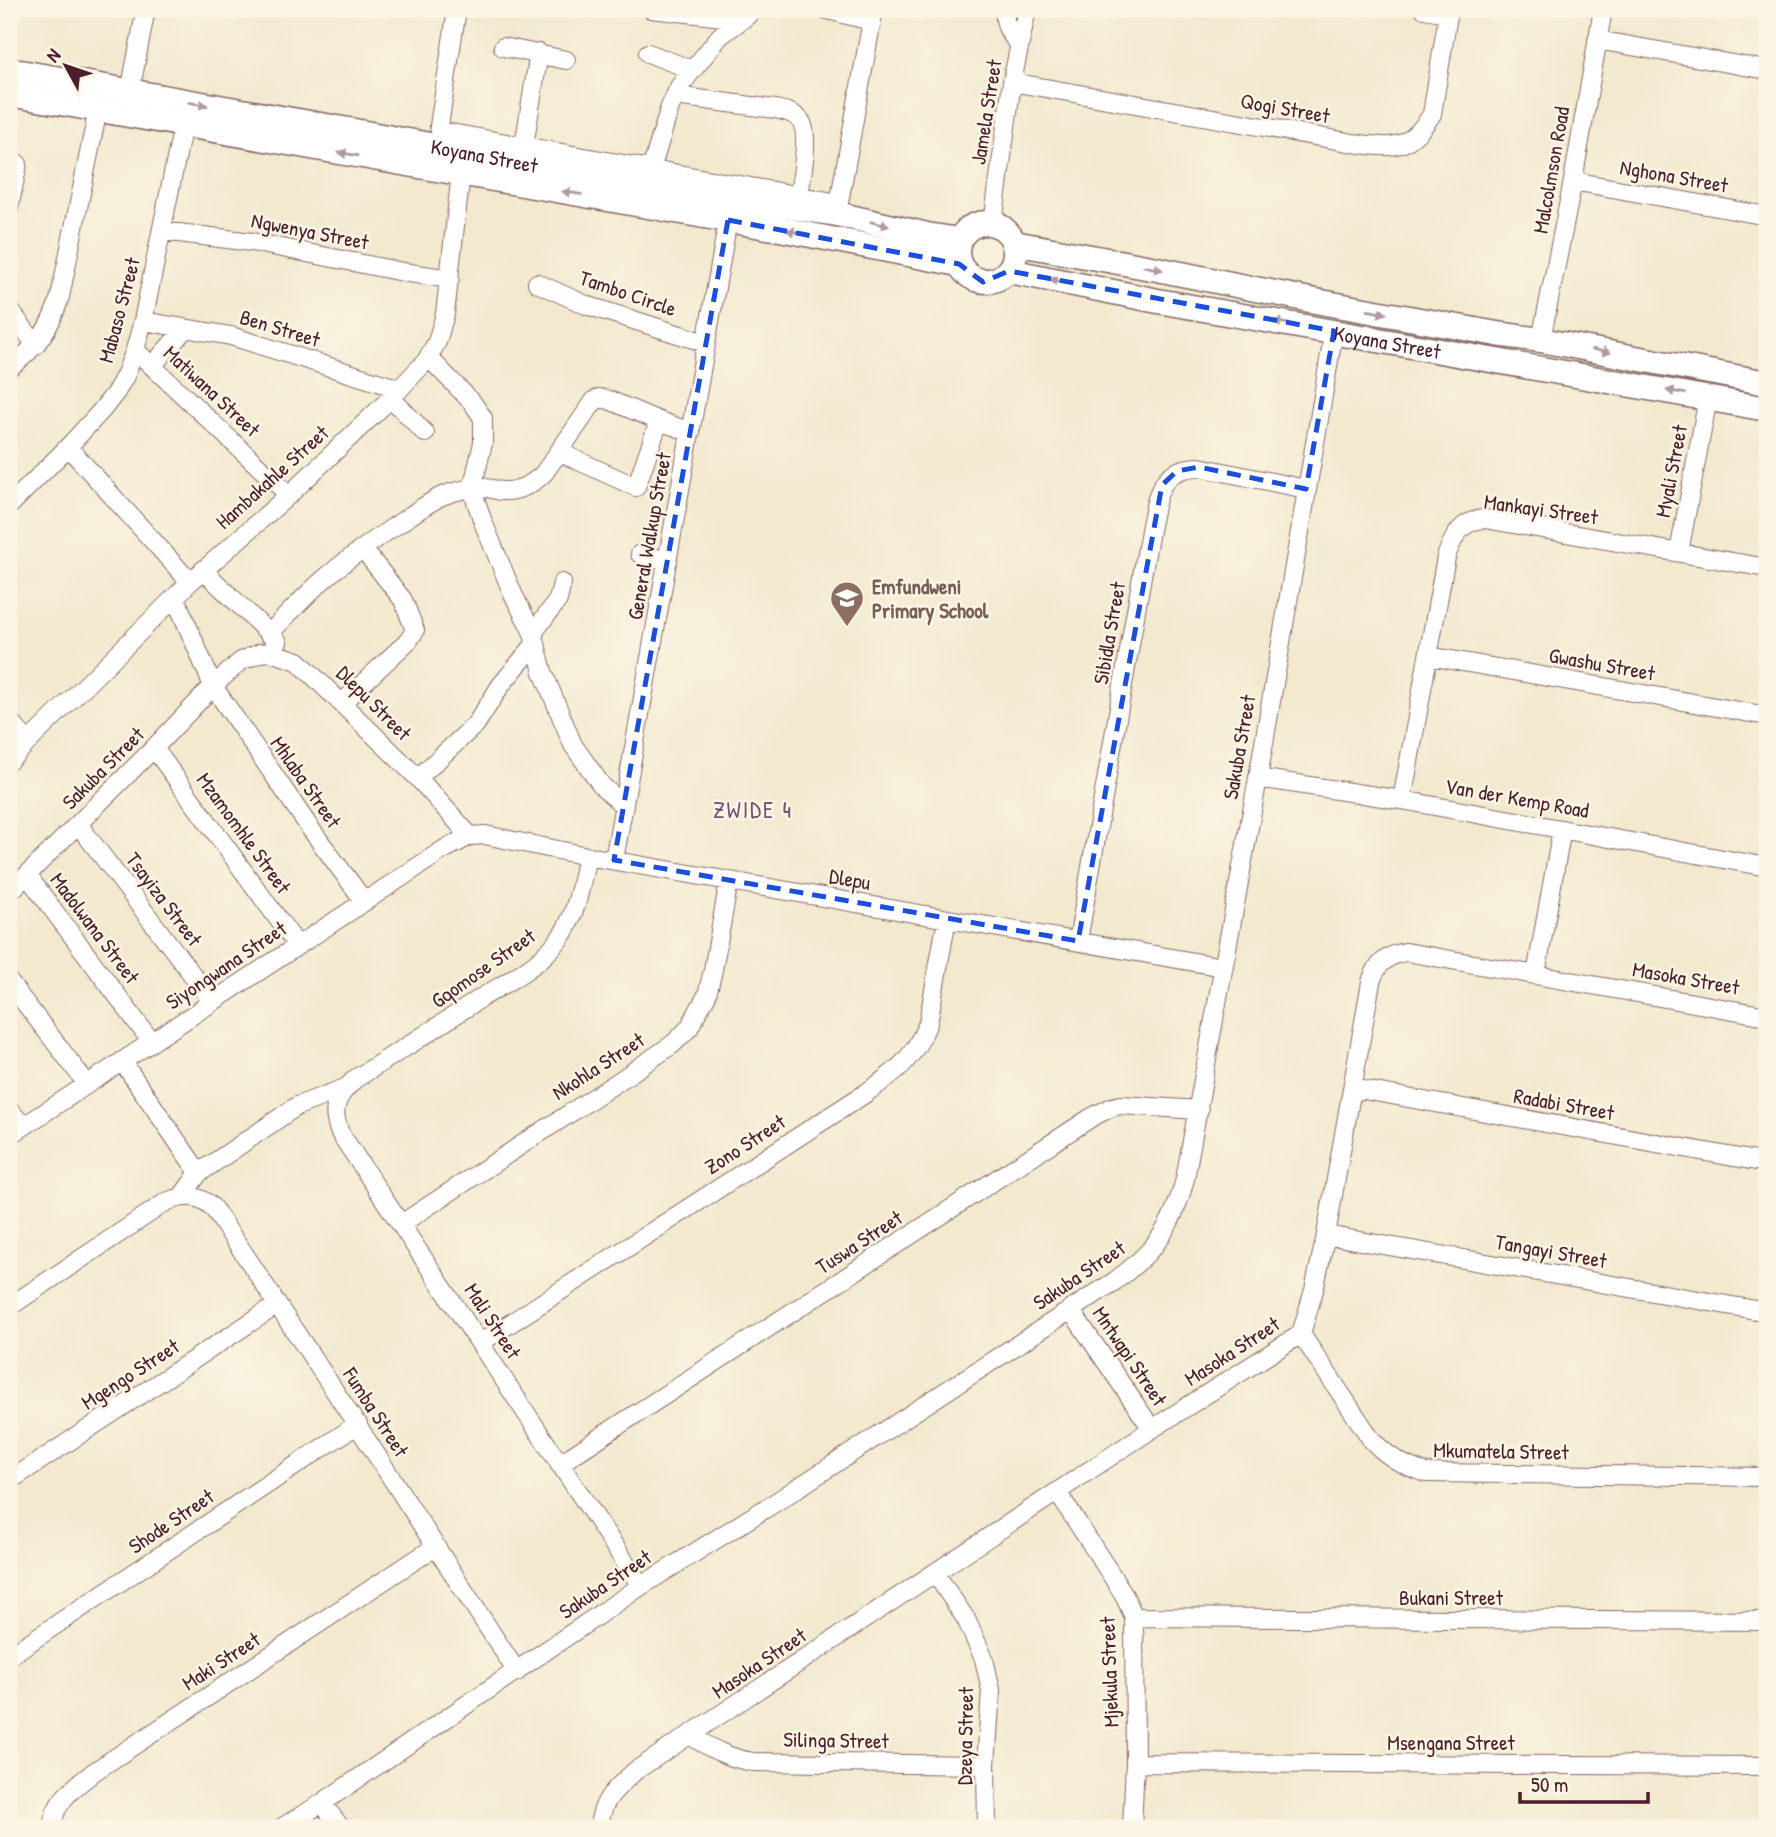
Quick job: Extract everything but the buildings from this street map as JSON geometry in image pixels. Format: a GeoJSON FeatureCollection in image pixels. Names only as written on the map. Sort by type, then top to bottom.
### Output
{"type":"FeatureCollection","features":[{"type":"Feature","properties":{"kind":"main road","name":"Koyana Street"},"geometry":{"type":"LineString","coordinates":[[9,70],[634,183],[838,208],[928,235],[959,252],[965,273],[982,282],[993,281],[1009,271],[1158,301],[1767,409]]}},
{"type":"Feature","properties":{"kind":"main road","name":"Koyana Street"},"geometry":{"type":"LineString","coordinates":[[9,94],[728,220],[959,252]]}},
{"type":"Feature","properties":{"kind":"main road"},"geometry":{"type":"LineString","coordinates":[[959,252],[965,232],[973,226],[993,223],[1002,227],[1014,243],[1016,253],[1009,271]]}},
{"type":"Feature","properties":{"kind":"main road","name":"Koyana Street"},"geometry":{"type":"LineString","coordinates":[[1014,243],[1767,383]]}},
{"type":"Feature","properties":{"kind":"street"},"geometry":{"type":"LineString","coordinates":[[130,92],[146,9]]}},
{"type":"Feature","properties":{"kind":"street"},"geometry":{"type":"LineString","coordinates":[[457,9],[439,129],[442,132],[799,196],[838,208],[873,15],[824,9]]}},
{"type":"Feature","properties":{"kind":"street"},"geometry":{"type":"LineString","coordinates":[[651,9],[747,14]]}},
{"type":"Feature","properties":{"kind":"street"},"geometry":{"type":"LineString","coordinates":[[1004,9],[1006,25],[1019,44]]}},
{"type":"Feature","properties":{"kind":"street","name":"Jamela Street"},"geometry":{"type":"LineString","coordinates":[[993,223],[1012,82],[1027,9]]}},
{"type":"Feature","properties":{"kind":"street"},"geometry":{"type":"LineString","coordinates":[[1424,9],[1449,11]]}},
{"type":"Feature","properties":{"kind":"street","name":"Malcolmson Road"},"geometry":{"type":"LineString","coordinates":[[1541,340],[1573,181],[1602,9]]}},
{"type":"Feature","properties":{"kind":"street","name":"Qogi Street"},"geometry":{"type":"LineString","coordinates":[[1012,82],[1353,143],[1399,146],[1419,131],[1432,114],[1449,11]]}},
{"type":"Feature","properties":{"kind":"street"},"geometry":{"type":"LineString","coordinates":[[652,170],[679,87],[720,36],[747,14]]}},
{"type":"Feature","properties":{"kind":"street"},"geometry":{"type":"LineString","coordinates":[[1597,40],[1767,70]]}},
{"type":"Feature","properties":{"kind":"street"},"geometry":{"type":"LineString","coordinates":[[503,47],[566,60]]}},
{"type":"Feature","properties":{"kind":"street"},"geometry":{"type":"LineString","coordinates":[[524,146],[539,53]]}},
{"type":"Feature","properties":{"kind":"street"},"geometry":{"type":"LineString","coordinates":[[648,53],[692,70]]}},
{"type":"Feature","properties":{"kind":"street"},"geometry":{"type":"LineString","coordinates":[[675,96],[787,111],[797,117],[803,125],[805,136],[799,196]]}},
{"type":"Feature","properties":{"kind":"street"},"geometry":{"type":"LineString","coordinates":[[9,368],[36,345],[54,317],[98,109]]}},
{"type":"Feature","properties":{"kind":"street","name":"Mabaso Street"},"geometry":{"type":"LineString","coordinates":[[9,506],[102,410],[125,376],[143,321],[183,125]]}},
{"type":"Feature","properties":{"kind":"street"},"geometry":{"type":"LineString","coordinates":[[9,208],[18,164]]}},
{"type":"Feature","properties":{"kind":"street","name":"Hambakahle Street"},"geometry":{"type":"LineString","coordinates":[[9,761],[196,576],[289,495],[396,394],[429,358],[442,327],[461,173]]}},
{"type":"Feature","properties":{"kind":"street","name":"Nghona Street"},"geometry":{"type":"LineString","coordinates":[[1573,181],[1767,216]]}},
{"type":"Feature","properties":{"kind":"street","name":"General Walkup Street"},"geometry":{"type":"LineString","coordinates":[[614,860],[728,220]]}},
{"type":"Feature","properties":{"kind":"street","name":"Ngwenya Street"},"geometry":{"type":"LineString","coordinates":[[162,231],[252,242],[450,279]]}},
{"type":"Feature","properties":{"kind":"street","name":"Tambo Circle"},"geometry":{"type":"LineString","coordinates":[[537,283],[586,305],[706,343]]}},
{"type":"Feature","properties":{"kind":"street"},"geometry":{"type":"LineString","coordinates":[[9,309],[36,345]]}},
{"type":"Feature","properties":{"kind":"street","name":"Ben Street"},"geometry":{"type":"LineString","coordinates":[[143,321],[230,336],[396,394]]}},
{"type":"Feature","properties":{"kind":"street"},"geometry":{"type":"LineString","coordinates":[[152,366],[185,330]]}},
{"type":"Feature","properties":{"kind":"street","name":"Sakuba Street"},"geometry":{"type":"LineString","coordinates":[[281,1828],[517,1672],[640,1586],[776,1502],[1115,1282],[1151,1251],[1174,1216],[1199,1110],[1334,331]]}},
{"type":"Feature","properties":{"kind":"street","name":"Matiwana Street"},"geometry":{"type":"LineString","coordinates":[[135,350],[289,495]]}},
{"type":"Feature","properties":{"kind":"street"},"geometry":{"type":"LineString","coordinates":[[429,358],[472,402],[483,418],[483,443],[472,489],[492,545],[534,638],[543,672],[573,745],[601,786],[624,806]]}},
{"type":"Feature","properties":{"kind":"street"},"geometry":{"type":"LineString","coordinates":[[396,394],[425,433]]}},
{"type":"Feature","properties":{"kind":"street"},"geometry":{"type":"LineString","coordinates":[[269,634],[323,580],[438,498],[472,489],[507,491],[524,488],[540,478],[590,405],[599,398],[691,432]]}},
{"type":"Feature","properties":{"kind":"street","name":"Myali Street"},"geometry":{"type":"LineString","coordinates":[[1679,552],[1708,398]]}},
{"type":"Feature","properties":{"kind":"street"},"geometry":{"type":"LineString","coordinates":[[559,452],[633,495],[659,421]]}},
{"type":"Feature","properties":{"kind":"street"},"geometry":{"type":"LineString","coordinates":[[68,447],[196,576],[269,634],[298,661]]}},
{"type":"Feature","properties":{"kind":"street","name":"Sibidla Street"},"geometry":{"type":"LineString","coordinates":[[1077,941],[1151,525],[1162,485],[1177,471],[1187,467],[1199,467],[1306,489]]}},
{"type":"Feature","properties":{"kind":"street","name":"Mankayi Street"},"geometry":{"type":"LineString","coordinates":[[1402,800],[1446,557],[1457,532],[1470,522],[1485,519],[1767,568]]}},
{"type":"Feature","properties":{"kind":"street"},"geometry":{"type":"LineString","coordinates":[[342,703],[409,640],[415,630],[403,600],[363,549]]}},
{"type":"Feature","properties":{"kind":"street"},"geometry":{"type":"LineString","coordinates":[[640,554],[668,561]]}},
{"type":"Feature","properties":{"kind":"street"},"geometry":{"type":"LineString","coordinates":[[418,778],[476,724],[558,600],[562,583]]}},
{"type":"Feature","properties":{"kind":"street","name":"Mhlaba Street"},"geometry":{"type":"LineString","coordinates":[[176,597],[213,686],[294,806],[364,901]]}},
{"type":"Feature","properties":{"kind":"street","name":"Dlepu Street"},"geometry":{"type":"LineString","coordinates":[[227,673],[241,661],[260,653],[270,652],[298,661],[418,778],[470,836]]}},
{"type":"Feature","properties":{"kind":"street","name":"Gwashu Street"},"geometry":{"type":"LineString","coordinates":[[1429,656],[1767,716]]}},
{"type":"Feature","properties":{"kind":"street","name":"Sakuba Street"},"geometry":{"type":"LineString","coordinates":[[9,893],[227,673]]}},
{"type":"Feature","properties":{"kind":"street"},"geometry":{"type":"LineString","coordinates":[[9,720],[28,742]]}},
{"type":"Feature","properties":{"kind":"street","name":"Mzamomhle Street"},"geometry":{"type":"LineString","coordinates":[[154,748],[298,945]]}},
{"type":"Feature","properties":{"kind":"street","name":"Van der Kemp Road"},"geometry":{"type":"LineString","coordinates":[[1258,778],[1402,800],[1767,867]]}},
{"type":"Feature","properties":{"kind":"street","name":"Tsayiza Street"},"geometry":{"type":"LineString","coordinates":[[78,824],[213,1002]]}},
{"type":"Feature","properties":{"kind":"street"},"geometry":{"type":"LineString","coordinates":[[1536,974],[1562,830]]}},
{"type":"Feature","properties":{"kind":"street","name":"Dlepu"},"geometry":{"type":"LineString","coordinates":[[470,836],[485,835],[587,856],[1223,967]]}},
{"type":"Feature","properties":{"kind":"street","name":"Siyongwana Street"},"geometry":{"type":"LineString","coordinates":[[16,1131],[364,901],[443,850],[470,836]]}},
{"type":"Feature","properties":{"kind":"street","name":"Gqomose Street"},"geometry":{"type":"LineString","coordinates":[[182,1196],[199,1173],[297,1106],[350,1084],[541,959],[567,928],[576,904],[587,856]]}},
{"type":"Feature","properties":{"kind":"street","name":"Madolwana Street"},"geometry":{"type":"LineString","coordinates":[[27,875],[151,1041]]}},
{"type":"Feature","properties":{"kind":"street","name":"Nkohla Street"},"geometry":{"type":"LineString","coordinates":[[401,1224],[622,1079],[673,1044],[689,1028],[707,995],[729,881]]}},
{"type":"Feature","properties":{"kind":"street","name":"Zono Street"},"geometry":{"type":"LineString","coordinates":[[480,1342],[866,1093],[900,1068],[922,1038],[928,1023],[947,919]]}},
{"type":"Feature","properties":{"kind":"street","name":"Masoka Street"},"geometry":{"type":"LineString","coordinates":[[599,1828],[603,1806],[615,1789],[635,1771],[1152,1429],[1301,1334],[1326,1235],[1371,982],[1379,965],[1385,960],[1406,952],[1767,1016]]}},
{"type":"Feature","properties":{"kind":"street"},"geometry":{"type":"LineString","coordinates":[[9,982],[86,1084]]}},
{"type":"Feature","properties":{"kind":"street"},"geometry":{"type":"LineString","coordinates":[[122,1061],[199,1173]]}},
{"type":"Feature","properties":{"kind":"street","name":"Mali Street"},"geometry":{"type":"LineString","coordinates":[[350,1084],[339,1096],[335,1107],[340,1133],[640,1586]]}},
{"type":"Feature","properties":{"kind":"street","name":"Radabi Street"},"geometry":{"type":"LineString","coordinates":[[1353,1088],[1767,1163]]}},
{"type":"Feature","properties":{"kind":"street","name":"Tuswa Street"},"geometry":{"type":"LineString","coordinates":[[559,1464],[1093,1117],[1121,1105],[1199,1110]]}},
{"type":"Feature","properties":{"kind":"street"},"geometry":{"type":"LineString","coordinates":[[9,1109],[16,1131]]}},
{"type":"Feature","properties":{"kind":"street"},"geometry":{"type":"LineString","coordinates":[[9,1307],[158,1208],[182,1196]]}},
{"type":"Feature","properties":{"kind":"street","name":"Fumba Street"},"geometry":{"type":"LineString","coordinates":[[182,1196],[202,1200],[212,1207],[249,1259],[517,1672]]}},
{"type":"Feature","properties":{"kind":"street","name":"Tangayi Street"},"geometry":{"type":"LineString","coordinates":[[1326,1235],[1767,1312]]}},
{"type":"Feature","properties":{"kind":"street","name":"Mgengo Street"},"geometry":{"type":"LineString","coordinates":[[9,1481],[277,1305]]}},
{"type":"Feature","properties":{"kind":"street","name":"Mntwapi Street"},"geometry":{"type":"LineString","coordinates":[[1070,1309],[1152,1429]]}},
{"type":"Feature","properties":{"kind":"street","name":"Mkumatela Street"},"geometry":{"type":"LineString","coordinates":[[1301,1334],[1371,1439],[1382,1451],[1407,1467],[1426,1473],[1767,1477]]}},
{"type":"Feature","properties":{"kind":"street","name":"Shode Street"},"geometry":{"type":"LineString","coordinates":[[9,1656],[358,1424]]}},
{"type":"Feature","properties":{"kind":"street","name":"Mjekula Street"},"geometry":{"type":"LineString","coordinates":[[1058,1493],[1123,1592],[1134,1617],[1135,1763],[1132,1828]]}},
{"type":"Feature","properties":{"kind":"street","name":"Maki Street"},"geometry":{"type":"LineString","coordinates":[[52,1828],[57,1806],[68,1793],[95,1771],[435,1547]]}},
{"type":"Feature","properties":{"kind":"street","name":"Dzeya Street"},"geometry":{"type":"LineString","coordinates":[[935,1573],[965,1619],[984,1659],[990,1690],[986,1765],[987,1828]]}},
{"type":"Feature","properties":{"kind":"street","name":"Bukani Street"},"geometry":{"type":"LineString","coordinates":[[1134,1617],[1767,1621]]}},
{"type":"Feature","properties":{"kind":"street","name":"Silinga Street"},"geometry":{"type":"LineString","coordinates":[[691,1736],[721,1754],[753,1762],[986,1765]]}},
{"type":"Feature","properties":{"kind":"street","name":"Msengana Street"},"geometry":{"type":"LineString","coordinates":[[1135,1763],[1767,1766]]}},
{"type":"Feature","properties":{"kind":"street"},"geometry":{"type":"LineString","coordinates":[[322,1803],[341,1828]]}},
{"type":"Feature","properties":{"kind":"highlighted area"},"geometry":{"type":"Polygon","coordinates":[[[728,220],[959,264],[983,282],[1009,271],[1334,331],[1306,489],[1199,467],[1177,471],[1162,485],[1078,941],[614,860],[728,220]]]}},
{"type":"Feature","properties":{"kind":"place","name":"Emfundweni Primary School"},"geometry":{"type":"Point","coordinates":[847,628]}},
{"type":"Feature","properties":{"kind":"district","name":"ZWIDE 4"},"geometry":{"type":"Point","coordinates":[753,809]}}]}
